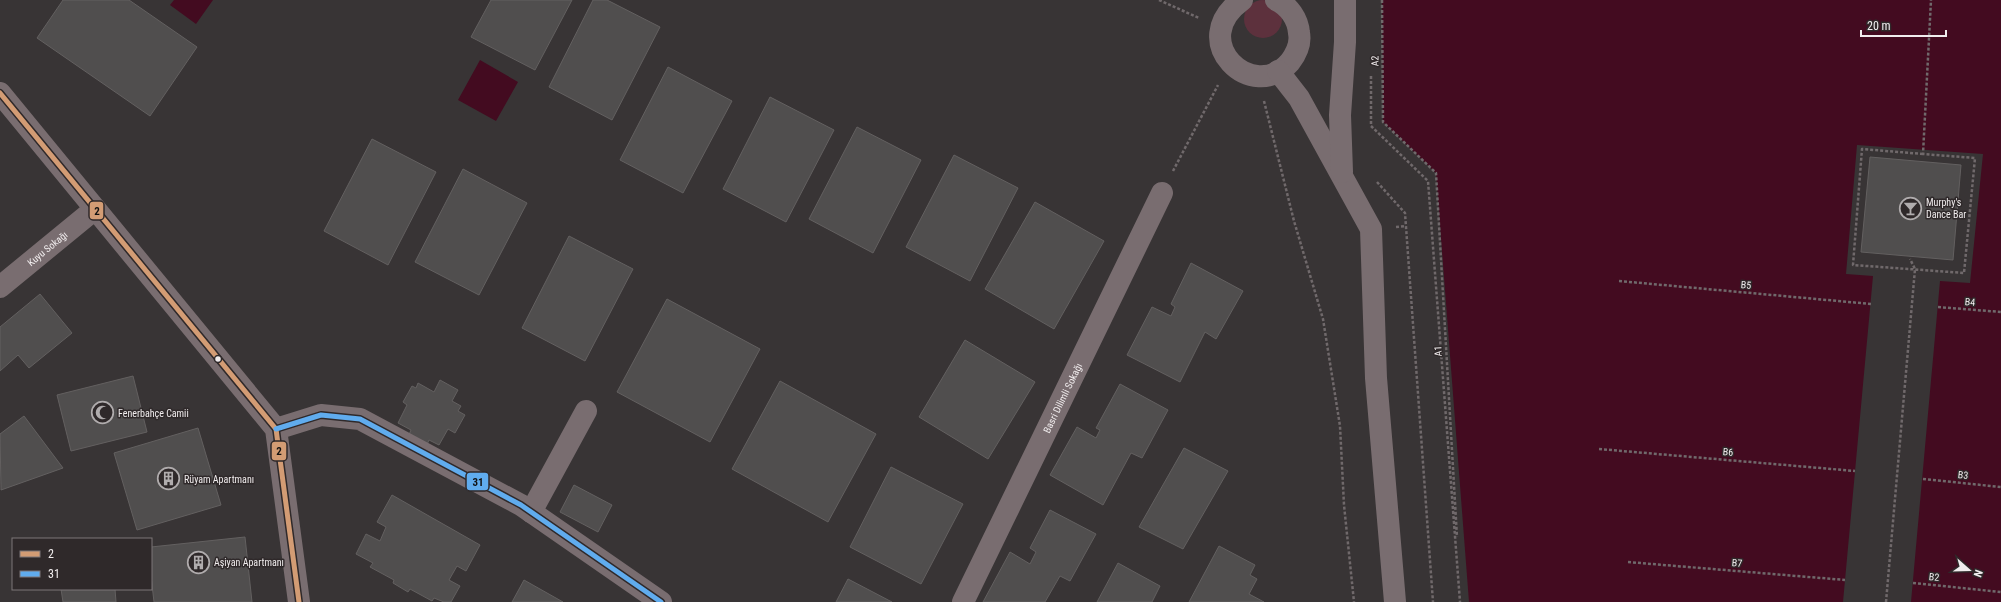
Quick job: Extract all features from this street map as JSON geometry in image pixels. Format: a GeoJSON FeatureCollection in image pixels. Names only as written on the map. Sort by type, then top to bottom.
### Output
{"type":"FeatureCollection","features":[{"type":"Feature","properties":{"kind":"street"},"geometry":{"type":"LineString","coordinates":[[1231,2],[1220,30],[1220,42],[1224,54],[1232,64],[1242,72],[1254,76],[1266,76],[1278,71],[1292,60],[1298,48],[1300,35],[1297,22],[1290,11],[1276,0]]}},
{"type":"Feature","properties":{"kind":"street"},"geometry":{"type":"LineString","coordinates":[[1342,177],[1340,115],[1345,42],[1345,0]]}},
{"type":"Feature","properties":{"kind":"street"},"geometry":{"type":"LineString","coordinates":[[1278,71],[1299,98],[1371,229],[1376,378],[1395,602]]}},
{"type":"Feature","properties":{"kind":"street"},"geometry":{"type":"LineString","coordinates":[[0,93],[276,429],[299,602]]}},
{"type":"Feature","properties":{"kind":"street","name":"Basri Dilimli Sokağı"},"geometry":{"type":"LineString","coordinates":[[963,602],[1162,193]]}},
{"type":"Feature","properties":{"kind":"street","name":"Kuyu Sokağı"},"geometry":{"type":"LineString","coordinates":[[0,287],[95,209]]}},
{"type":"Feature","properties":{"kind":"street"},"geometry":{"type":"LineString","coordinates":[[531,512],[586,411]]}},
{"type":"Feature","properties":{"kind":"street"},"geometry":{"type":"LineString","coordinates":[[276,429],[321,416],[360,419],[531,512],[662,602]]}},
{"type":"Feature","properties":{"kind":"path"},"geometry":{"type":"LineString","coordinates":[[1159,0],[1206,21]]}},
{"type":"Feature","properties":{"kind":"path","name":"A2"},"geometry":{"type":"LineString","coordinates":[[1382,0],[1383,122]]}},
{"type":"Feature","properties":{"kind":"path"},"geometry":{"type":"LineString","coordinates":[[1923,154],[1931,0]]}},
{"type":"Feature","properties":{"kind":"path"},"geometry":{"type":"LineString","coordinates":[[1370,71],[1371,126],[1428,181],[1460,602]]}},
{"type":"Feature","properties":{"kind":"path"},"geometry":{"type":"LineString","coordinates":[[1162,193],[1221,78]]}},
{"type":"Feature","properties":{"kind":"path"},"geometry":{"type":"LineString","coordinates":[[1263,97],[1294,221],[1323,319],[1340,426],[1344,505],[1354,602]]}},
{"type":"Feature","properties":{"kind":"path","name":"A1"},"geometry":{"type":"LineString","coordinates":[[1383,122],[1436,173],[1460,602]]}},
{"type":"Feature","properties":{"kind":"path"},"geometry":{"type":"LineString","coordinates":[[1862,149],[1923,154],[1975,158],[1964,273],[1853,265],[1862,149]]}},
{"type":"Feature","properties":{"kind":"path"},"geometry":{"type":"LineString","coordinates":[[1373,178],[1405,213],[1433,602]]}},
{"type":"Feature","properties":{"kind":"path"},"geometry":{"type":"LineString","coordinates":[[1886,602],[1915,269],[1910,259]]}},
{"type":"Feature","properties":{"kind":"path","name":"B5"},"geometry":{"type":"LineString","coordinates":[[1619,281],[1871,304]]}},
{"type":"Feature","properties":{"kind":"path","name":"B4"},"geometry":{"type":"LineString","coordinates":[[1938,307],[2001,312]]}},
{"type":"Feature","properties":{"kind":"path","name":"B6"},"geometry":{"type":"LineString","coordinates":[[1599,449],[1856,471]]}},
{"type":"Feature","properties":{"kind":"path","name":"B3"},"geometry":{"type":"LineString","coordinates":[[1923,479],[2001,487]]}},
{"type":"Feature","properties":{"kind":"path","name":"B7"},"geometry":{"type":"LineString","coordinates":[[1628,562],[1845,580]]}},
{"type":"Feature","properties":{"kind":"path","name":"B2"},"geometry":{"type":"LineString","coordinates":[[1913,583],[2001,592]]}},
{"type":"Feature","properties":{"kind":"shaded area"},"geometry":{"type":"Polygon","coordinates":[[[174,0],[213,0],[196,24],[170,5],[174,0]]]}},
{"type":"Feature","properties":{"kind":"shaded area"},"geometry":{"type":"Polygon","coordinates":[[[1259,0],[1267,0],[1277,5],[1281,12],[1281,26],[1277,33],[1267,38],[1259,38],[1249,33],[1247,30],[1244,23],[1244,15],[1249,5],[1252,3],[1259,0]]]}},
{"type":"Feature","properties":{"kind":"shaded area"},"geometry":{"type":"Polygon","coordinates":[[[1382,0],[2001,0],[2001,602],[1911,602],[1940,281],[1970,283],[1983,154],[1857,145],[1846,274],[1873,276],[1843,602],[1469,602],[1436,173],[1383,122],[1382,0]]]}},
{"type":"Feature","properties":{"kind":"shaded area"},"geometry":{"type":"Polygon","coordinates":[[[480,60],[518,82],[496,121],[458,100],[480,60]]]}},
{"type":"Feature","properties":{"kind":"building"},"geometry":{"type":"Polygon","coordinates":[[[63,0],[129,0],[197,47],[150,116],[37,38],[63,0]]]}},
{"type":"Feature","properties":{"kind":"building"},"geometry":{"type":"Polygon","coordinates":[[[491,0],[572,0],[535,70],[471,37],[491,0]]]}},
{"type":"Feature","properties":{"kind":"building"},"geometry":{"type":"Polygon","coordinates":[[[593,0],[607,0],[660,27],[612,120],[549,87],[593,0]]]}},
{"type":"Feature","properties":{"kind":"building"},"geometry":{"type":"Polygon","coordinates":[[[668,67],[732,101],[683,193],[620,160],[668,67]]]}},
{"type":"Feature","properties":{"kind":"building"},"geometry":{"type":"Polygon","coordinates":[[[770,97],[834,130],[786,222],[723,189],[770,97]]]}},
{"type":"Feature","properties":{"kind":"building"},"geometry":{"type":"Polygon","coordinates":[[[857,127],[921,160],[873,253],[809,219],[857,127]]]}},
{"type":"Feature","properties":{"kind":"building"},"geometry":{"type":"Polygon","coordinates":[[[372,139],[436,172],[388,265],[324,231],[372,139]]]}},
{"type":"Feature","properties":{"kind":"building"},"geometry":{"type":"Polygon","coordinates":[[[954,155],[1018,188],[970,281],[906,247],[954,155]]]}},
{"type":"Feature","properties":{"kind":"building","name":"Murphy's Dance Bar"},"geometry":{"type":"Polygon","coordinates":[[[1870,157],[1961,165],[1953,260],[1861,252],[1870,157]]]}},
{"type":"Feature","properties":{"kind":"building"},"geometry":{"type":"Polygon","coordinates":[[[463,169],[527,203],[479,295],[415,262],[463,169]]]}},
{"type":"Feature","properties":{"kind":"building"},"geometry":{"type":"Polygon","coordinates":[[[1035,202],[1104,241],[1054,329],[985,289],[1035,202]]]}},
{"type":"Feature","properties":{"kind":"building"},"geometry":{"type":"Polygon","coordinates":[[[569,236],[633,269],[585,361],[522,328],[569,236]]]}},
{"type":"Feature","properties":{"kind":"building"},"geometry":{"type":"Polygon","coordinates":[[[1191,263],[1243,291],[1216,339],[1205,332],[1180,382],[1127,355],[1152,307],[1171,316],[1175,307],[1171,304],[1191,263]]]}},
{"type":"Feature","properties":{"kind":"building"},"geometry":{"type":"Polygon","coordinates":[[[40,294],[72,333],[29,368],[18,355],[0,371],[0,327],[40,294]]]}},
{"type":"Feature","properties":{"kind":"building"},"geometry":{"type":"Polygon","coordinates":[[[667,299],[760,349],[710,442],[617,392],[667,299]]]}},
{"type":"Feature","properties":{"kind":"building"},"geometry":{"type":"Polygon","coordinates":[[[965,340],[1035,382],[988,459],[919,417],[965,340]]]}},
{"type":"Feature","properties":{"kind":"building","name":"Fenerbahçe Camii"},"geometry":{"type":"Polygon","coordinates":[[[133,376],[147,432],[71,451],[57,395],[133,376]]]}},
{"type":"Feature","properties":{"kind":"building"},"geometry":{"type":"Polygon","coordinates":[[[440,380],[458,390],[452,401],[461,406],[458,411],[465,415],[455,433],[448,429],[439,445],[429,440],[426,447],[408,437],[411,430],[398,423],[407,405],[403,402],[412,386],[416,388],[418,383],[434,392],[440,380]]]}},
{"type":"Feature","properties":{"kind":"building"},"geometry":{"type":"Polygon","coordinates":[[[780,381],[876,434],[828,522],[732,469],[780,381]]]}},
{"type":"Feature","properties":{"kind":"building"},"geometry":{"type":"Polygon","coordinates":[[[1120,384],[1168,410],[1142,458],[1131,453],[1103,505],[1050,475],[1077,427],[1096,438],[1100,430],[1096,428],[1120,384]]]}},
{"type":"Feature","properties":{"kind":"building"},"geometry":{"type":"Polygon","coordinates":[[[24,416],[63,468],[1,490],[0,434],[24,416]]]}},
{"type":"Feature","properties":{"kind":"building","name":"Rüyam Apartmanı"},"geometry":{"type":"Polygon","coordinates":[[[198,428],[221,505],[137,530],[114,453],[198,428]]]}},
{"type":"Feature","properties":{"kind":"building"},"geometry":{"type":"Polygon","coordinates":[[[1184,448],[1228,471],[1183,549],[1139,527],[1184,448]]]}},
{"type":"Feature","properties":{"kind":"building"},"geometry":{"type":"Polygon","coordinates":[[[891,467],[963,504],[921,584],[850,547],[891,467]]]}},
{"type":"Feature","properties":{"kind":"building"},"geometry":{"type":"Polygon","coordinates":[[[574,485],[612,505],[598,532],[560,512],[574,485]]]}},
{"type":"Feature","properties":{"kind":"building"},"geometry":{"type":"Polygon","coordinates":[[[392,495],[480,545],[466,571],[457,566],[449,580],[460,586],[451,602],[444,602],[434,598],[432,601],[410,589],[408,592],[393,583],[394,580],[370,567],[373,563],[356,554],[366,534],[380,541],[386,527],[377,522],[392,495]]]}},
{"type":"Feature","properties":{"kind":"building"},"geometry":{"type":"Polygon","coordinates":[[[1050,510],[1096,534],[1070,581],[1060,576],[1045,602],[983,602],[1010,552],[1030,564],[1036,552],[1030,548],[1050,510]]]}},
{"type":"Feature","properties":{"kind":"building","name":"Aşiyan Apartmanı"},"geometry":{"type":"Polygon","coordinates":[[[245,537],[252,602],[154,602],[152,585],[152,547],[245,537]]]}},
{"type":"Feature","properties":{"kind":"building"},"geometry":{"type":"Polygon","coordinates":[[[1219,546],[1255,565],[1250,575],[1257,579],[1249,594],[1264,602],[1189,602],[1219,546]]]}},
{"type":"Feature","properties":{"kind":"building"},"geometry":{"type":"Polygon","coordinates":[[[1118,563],[1160,586],[1152,602],[1097,602],[1118,563]]]}},
{"type":"Feature","properties":{"kind":"building"},"geometry":{"type":"Polygon","coordinates":[[[848,579],[892,602],[836,602],[848,579]]]}},
{"type":"Feature","properties":{"kind":"building"},"geometry":{"type":"Polygon","coordinates":[[[524,580],[563,602],[512,602],[524,580]]]}},
{"type":"Feature","properties":{"kind":"building"},"geometry":{"type":"Polygon","coordinates":[[[61,590],[115,590],[116,602],[63,602],[61,590]]]}},
{"type":"Feature","properties":{"kind":"transit line","name":"2"},"geometry":{"type":"LineString","coordinates":[[0,93],[276,429],[299,602]]}},
{"type":"Feature","properties":{"kind":"transit line","name":"31"},"geometry":{"type":"LineString","coordinates":[[276,429],[321,415],[360,419],[521,505],[661,602]]}},
{"type":"Feature","properties":{"kind":"place","name":"Murphy's Dance Bar"},"geometry":{"type":"Point","coordinates":[1911,208]}},
{"type":"Feature","properties":{"kind":"place","name":"Fenerbahçe Camii"},"geometry":{"type":"Point","coordinates":[102,413]}},
{"type":"Feature","properties":{"kind":"place","name":"Rüyam Apartmanı"},"geometry":{"type":"Point","coordinates":[168,479]}},
{"type":"Feature","properties":{"kind":"place","name":"Aşiyan Apartmanı"},"geometry":{"type":"Point","coordinates":[199,562]}}]}
